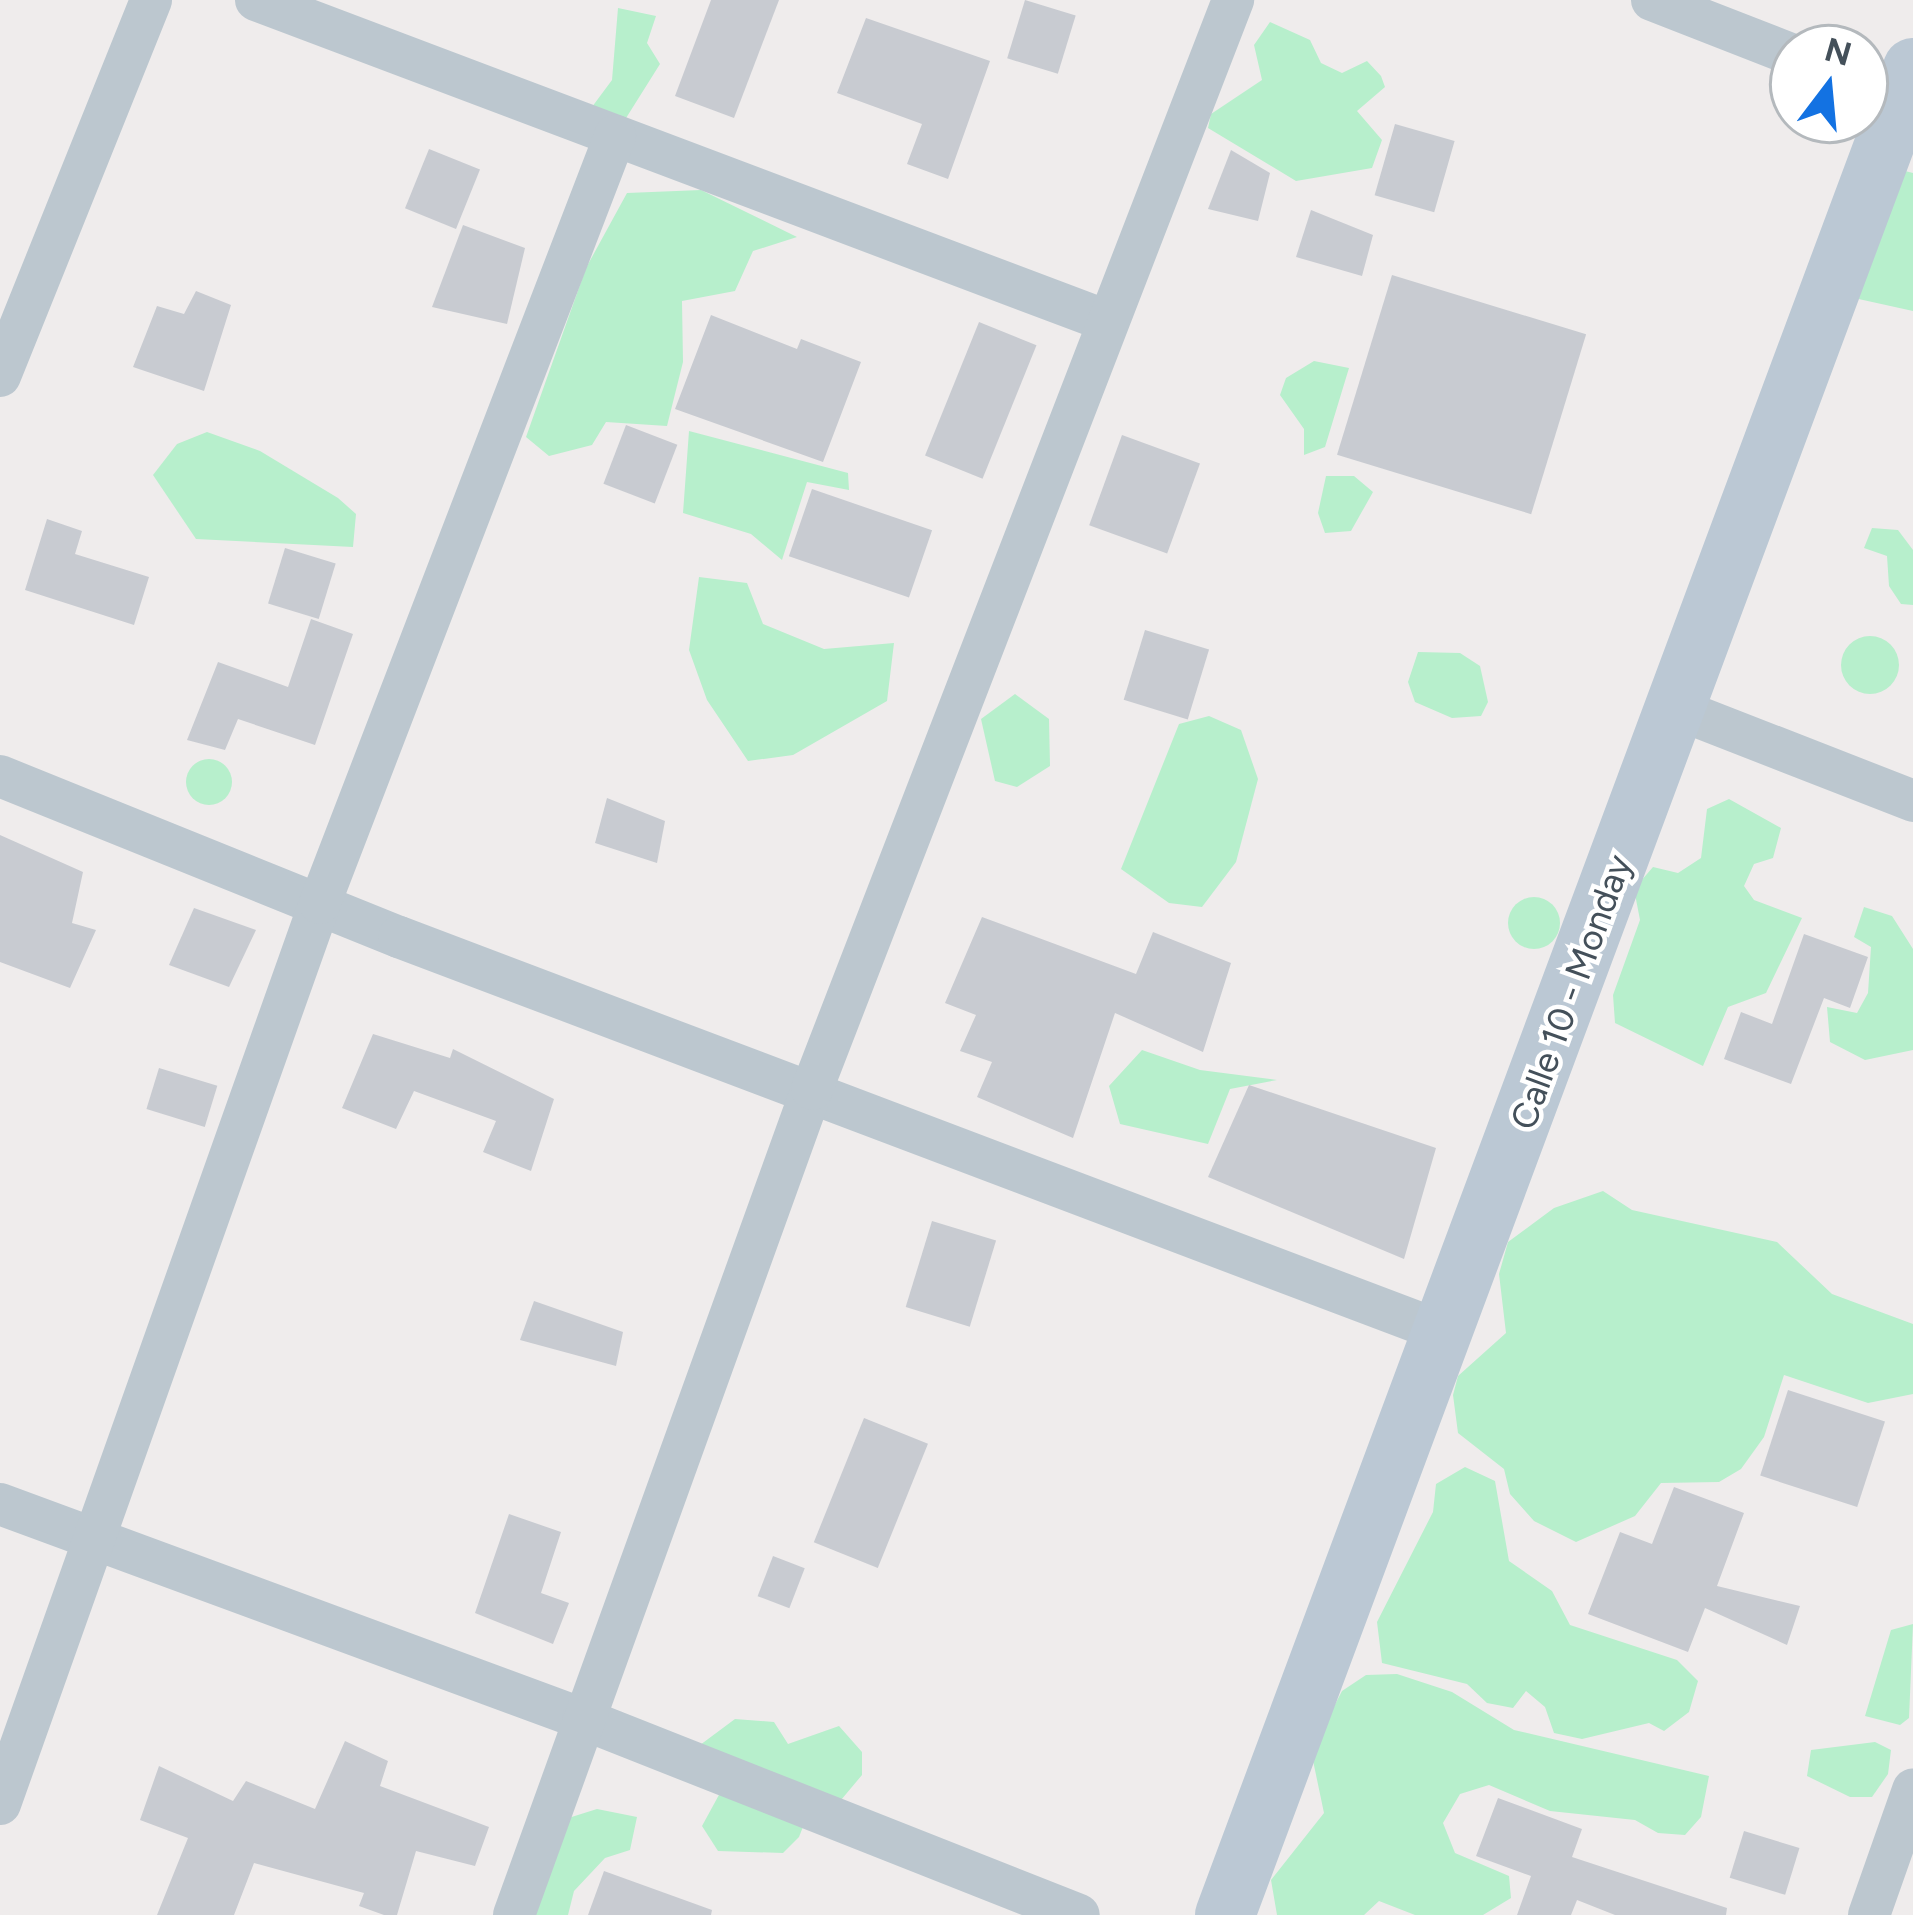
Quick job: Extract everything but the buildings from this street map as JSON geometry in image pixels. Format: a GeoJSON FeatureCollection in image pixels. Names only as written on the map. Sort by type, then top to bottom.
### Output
{"type":"FeatureCollection","features":[{"type":"Feature","properties":{"kind":"street"},"geometry":{"type":"LineString","coordinates":[[0,376],[151,0]]}},
{"type":"Feature","properties":{"kind":"street"},"geometry":{"type":"LineString","coordinates":[[256,0],[1107,321]]}},
{"type":"Feature","properties":{"kind":"street"},"geometry":{"type":"LineString","coordinates":[[514,1915],[812,1089],[1233,0]]}},
{"type":"Feature","properties":{"kind":"street"},"geometry":{"type":"LineString","coordinates":[[1652,0],[1769,46]]}},
{"type":"Feature","properties":{"kind":"street","name":"Calle 10 - Monday"},"geometry":{"type":"LineString","coordinates":[[1225,1915],[1446,1333],[1898,88]]}},
{"type":"Feature","properties":{"kind":"street"},"geometry":{"type":"LineString","coordinates":[[0,1804],[320,903],[615,136]]}},
{"type":"Feature","properties":{"kind":"street"},"geometry":{"type":"LineString","coordinates":[[1675,708],[1913,802]]}},
{"type":"Feature","properties":{"kind":"street"},"geometry":{"type":"LineString","coordinates":[[0,776],[1446,1333]]}},
{"type":"Feature","properties":{"kind":"street"},"geometry":{"type":"LineString","coordinates":[[0,1504],[583,1719],[1079,1915]]}},
{"type":"Feature","properties":{"kind":"street"},"geometry":{"type":"LineString","coordinates":[[1869,1915],[1913,1790]]}},
{"type":"Feature","properties":{"kind":"green space"},"geometry":{"type":"Polygon","coordinates":[[[618,8],[656,16],[647,43],[660,64],[616,134],[589,111],[612,80],[618,8]]]}},
{"type":"Feature","properties":{"kind":"green space"},"geometry":{"type":"Polygon","coordinates":[[[1270,22],[1310,40],[1321,63],[1342,73],[1367,61],[1381,76],[1385,87],[1357,111],[1382,140],[1372,168],[1296,181],[1208,128],[1211,114],[1262,80],[1254,45],[1270,22]]]}},
{"type":"Feature","properties":{"kind":"green space"},"geometry":{"type":"Polygon","coordinates":[[[1897,169],[1913,173],[1913,311],[1845,296],[1897,169]]]}},
{"type":"Feature","properties":{"kind":"green space"},"geometry":{"type":"Polygon","coordinates":[[[701,190],[797,237],[753,251],[735,291],[682,301],[683,362],[667,426],[606,422],[592,445],[549,456],[526,437],[586,268],[627,193],[701,190]]]}},
{"type":"Feature","properties":{"kind":"green space"},"geometry":{"type":"Polygon","coordinates":[[[1314,361],[1349,368],[1325,447],[1304,455],[1304,429],[1280,395],[1286,378],[1314,361]]]}},
{"type":"Feature","properties":{"kind":"green space"},"geometry":{"type":"Polygon","coordinates":[[[689,431],[848,473],[849,490],[807,482],[782,560],[751,534],[683,513],[689,431]]]}},
{"type":"Feature","properties":{"kind":"green space"},"geometry":{"type":"Polygon","coordinates":[[[207,432],[260,451],[338,498],[356,514],[353,547],[196,539],[153,475],[177,444],[207,432]]]}},
{"type":"Feature","properties":{"kind":"green space"},"geometry":{"type":"Polygon","coordinates":[[[1326,476],[1354,476],[1373,492],[1351,531],[1325,533],[1318,513],[1326,476]]]}},
{"type":"Feature","properties":{"kind":"green space"},"geometry":{"type":"Polygon","coordinates":[[[1872,528],[1898,530],[1913,550],[1913,605],[1901,604],[1889,586],[1887,556],[1864,548],[1872,528]]]}},
{"type":"Feature","properties":{"kind":"green space"},"geometry":{"type":"Polygon","coordinates":[[[699,577],[747,583],[763,624],[824,649],[894,643],[887,701],[793,755],[748,761],[707,700],[689,650],[699,577]]]}},
{"type":"Feature","properties":{"kind":"green space"},"geometry":{"type":"Polygon","coordinates":[[[1870,636],[1890,645],[1899,665],[1890,685],[1870,694],[1850,685],[1841,665],[1850,645],[1870,636]]]}},
{"type":"Feature","properties":{"kind":"green space"},"geometry":{"type":"Polygon","coordinates":[[[1418,652],[1460,653],[1480,666],[1488,702],[1481,716],[1452,718],[1415,702],[1408,682],[1418,652]]]}},
{"type":"Feature","properties":{"kind":"green space"},"geometry":{"type":"Polygon","coordinates":[[[1015,694],[1049,719],[1050,766],[1017,787],[995,781],[981,719],[1015,694]]]}},
{"type":"Feature","properties":{"kind":"green space"},"geometry":{"type":"Polygon","coordinates":[[[1209,716],[1241,730],[1258,779],[1236,862],[1202,907],[1169,903],[1121,869],[1179,724],[1209,716]]]}},
{"type":"Feature","properties":{"kind":"green space"},"geometry":{"type":"Polygon","coordinates":[[[209,759],[225,766],[232,782],[225,798],[209,805],[193,798],[186,782],[193,766],[209,759]]]}},
{"type":"Feature","properties":{"kind":"green space"},"geometry":{"type":"Polygon","coordinates":[[[1729,799],[1781,828],[1773,858],[1754,864],[1744,886],[1754,900],[1802,918],[1766,993],[1728,1007],[1703,1066],[1615,1023],[1613,995],[1640,920],[1634,889],[1653,867],[1678,873],[1701,858],[1707,809],[1729,799]]]}},
{"type":"Feature","properties":{"kind":"green space"},"geometry":{"type":"Polygon","coordinates":[[[1534,897],[1552,905],[1560,923],[1552,941],[1534,949],[1516,941],[1508,923],[1516,905],[1534,897]]]}},
{"type":"Feature","properties":{"kind":"green space"},"geometry":{"type":"Polygon","coordinates":[[[1864,907],[1892,916],[1913,949],[1913,1050],[1865,1060],[1830,1042],[1827,1007],[1857,1013],[1868,993],[1871,947],[1854,937],[1864,907]]]}},
{"type":"Feature","properties":{"kind":"green space"},"geometry":{"type":"Polygon","coordinates":[[[1142,1050],[1200,1070],[1277,1080],[1230,1089],[1208,1144],[1120,1124],[1109,1086],[1142,1050]]]}},
{"type":"Feature","properties":{"kind":"green space"},"geometry":{"type":"Polygon","coordinates":[[[1603,1191],[1632,1210],[1777,1242],[1832,1294],[1913,1324],[1913,1394],[1868,1403],[1784,1375],[1764,1437],[1741,1469],[1719,1482],[1661,1483],[1635,1516],[1576,1542],[1534,1521],[1510,1494],[1504,1469],[1458,1433],[1453,1395],[1458,1376],[1506,1333],[1499,1274],[1508,1242],[1554,1208],[1603,1191]]]}},
{"type":"Feature","properties":{"kind":"green space"},"geometry":{"type":"Polygon","coordinates":[[[1465,1467],[1495,1481],[1509,1561],[1552,1591],[1570,1625],[1677,1660],[1698,1681],[1689,1712],[1664,1731],[1649,1723],[1582,1739],[1554,1733],[1545,1707],[1526,1691],[1513,1708],[1487,1703],[1467,1684],[1382,1663],[1377,1622],[1433,1512],[1436,1484],[1465,1467]]]}},
{"type":"Feature","properties":{"kind":"green space"},"geometry":{"type":"Polygon","coordinates":[[[1913,1624],[1909,1718],[1900,1725],[1865,1716],[1891,1630],[1913,1624]]]}},
{"type":"Feature","properties":{"kind":"green space"},"geometry":{"type":"Polygon","coordinates":[[[1397,1674],[1452,1692],[1514,1730],[1709,1776],[1701,1817],[1685,1835],[1658,1833],[1635,1820],[1550,1811],[1489,1785],[1460,1794],[1443,1823],[1455,1853],[1509,1876],[1511,1898],[1483,1915],[1415,1915],[1379,1901],[1364,1915],[1277,1915],[1271,1880],[1324,1813],[1311,1751],[1342,1691],[1366,1675],[1397,1674]]]}},
{"type":"Feature","properties":{"kind":"green space"},"geometry":{"type":"Polygon","coordinates":[[[735,1719],[774,1722],[788,1744],[839,1726],[862,1752],[862,1775],[841,1800],[700,1745],[735,1719]]]}},
{"type":"Feature","properties":{"kind":"green space"},"geometry":{"type":"Polygon","coordinates":[[[1875,1742],[1891,1750],[1888,1774],[1872,1797],[1850,1797],[1807,1776],[1811,1750],[1875,1742]]]}},
{"type":"Feature","properties":{"kind":"green space"},"geometry":{"type":"Polygon","coordinates":[[[720,1793],[806,1819],[799,1837],[783,1853],[718,1851],[702,1826],[720,1793]]]}},
{"type":"Feature","properties":{"kind":"green space"},"geometry":{"type":"Polygon","coordinates":[[[597,1809],[637,1817],[630,1850],[605,1858],[574,1891],[568,1915],[527,1915],[562,1820],[597,1809]]]}}]}
